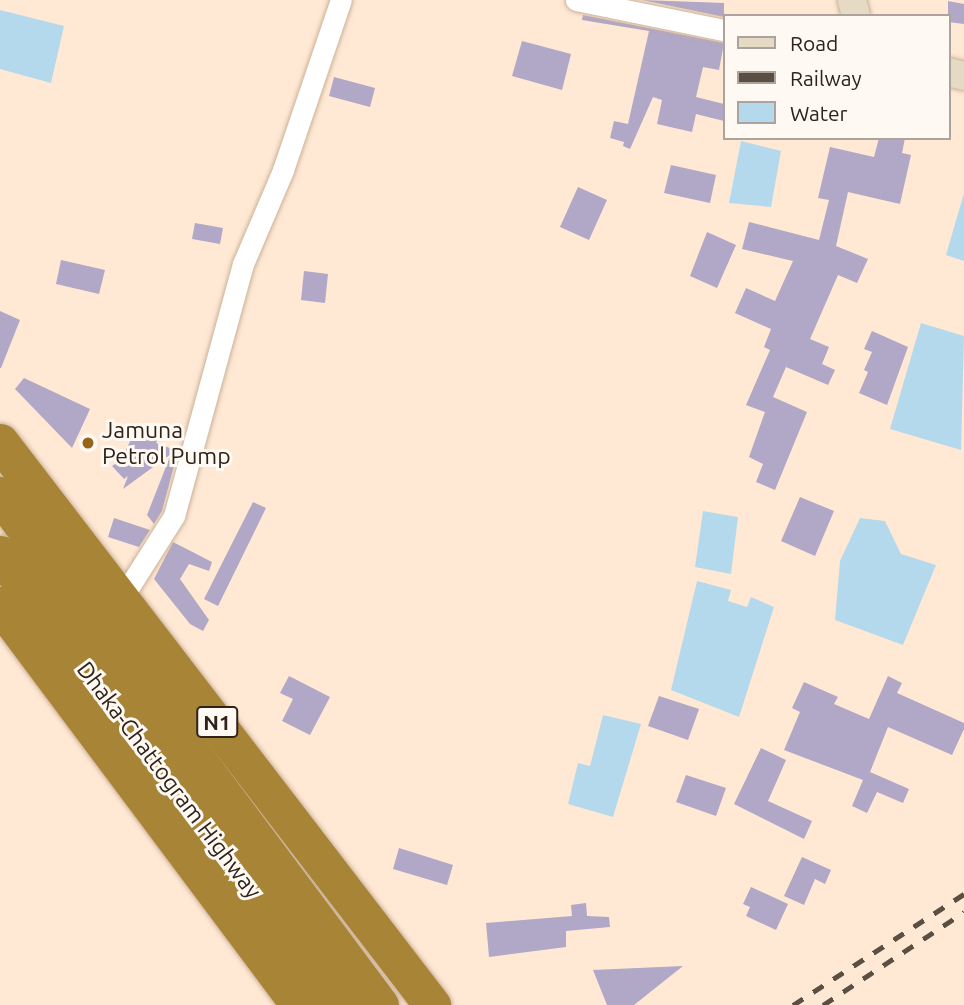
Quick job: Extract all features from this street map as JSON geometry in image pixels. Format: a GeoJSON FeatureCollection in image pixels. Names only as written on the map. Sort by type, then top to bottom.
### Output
{"type":"FeatureCollection","features":[{"type":"Feature","properties":{"kind":"highway","name":"N1"},"geometry":{"type":"LineString","coordinates":[[0,442],[432,1005]]}},
{"type":"Feature","properties":{"kind":"highway","name":"Dhaka-Chattogram Highway"},"geometry":{"type":"LineString","coordinates":[[0,495],[380,1005]]}},
{"type":"Feature","properties":{"kind":"highway","name":"Dhaka-Chattogram Highway"},"geometry":{"type":"LineString","coordinates":[[0,554],[338,1005]]}},
{"type":"Feature","properties":{"kind":"highway"},"geometry":{"type":"LineString","coordinates":[[0,605],[299,1005]]}},
{"type":"Feature","properties":{"kind":"street"},"geometry":{"type":"LineString","coordinates":[[122,598],[174,516],[243,264],[283,170],[341,0]]}},
{"type":"Feature","properties":{"kind":"street"},"geometry":{"type":"LineString","coordinates":[[576,0],[722,30]]}},
{"type":"Feature","properties":{"kind":"water"},"geometry":{"type":"Polygon","coordinates":[[[0,10],[64,26],[51,83],[0,69],[0,10]]]}},
{"type":"Feature","properties":{"kind":"water"},"geometry":{"type":"Polygon","coordinates":[[[741,141],[781,151],[771,207],[729,203],[741,141]]]}},
{"type":"Feature","properties":{"kind":"water"},"geometry":{"type":"Polygon","coordinates":[[[964,193],[964,261],[946,255],[964,193]]]}},
{"type":"Feature","properties":{"kind":"water"},"geometry":{"type":"Polygon","coordinates":[[[921,323],[964,336],[961,450],[890,429],[921,323]]]}},
{"type":"Feature","properties":{"kind":"water"},"geometry":{"type":"Polygon","coordinates":[[[703,511],[738,517],[731,574],[695,567],[703,511]]]}},
{"type":"Feature","properties":{"kind":"water"},"geometry":{"type":"Polygon","coordinates":[[[860,518],[885,521],[901,554],[936,565],[903,645],[835,620],[840,561],[860,518]]]}},
{"type":"Feature","properties":{"kind":"water"},"geometry":{"type":"Polygon","coordinates":[[[697,581],[731,590],[728,601],[747,607],[751,597],[774,607],[739,717],[671,690],[697,581]]]}},
{"type":"Feature","properties":{"kind":"water"},"geometry":{"type":"Polygon","coordinates":[[[603,715],[641,724],[613,817],[568,804],[578,763],[590,766],[603,715]]]}},
{"type":"Feature","properties":{"kind":"building"},"geometry":{"type":"Polygon","coordinates":[[[642,0],[724,3],[722,17],[642,0]]]}},
{"type":"Feature","properties":{"kind":"building"},"geometry":{"type":"Polygon","coordinates":[[[948,1],[964,4],[964,24],[950,22],[948,1]]]}},
{"type":"Feature","properties":{"kind":"building"},"geometry":{"type":"Polygon","coordinates":[[[583,15],[722,43],[719,70],[703,67],[696,97],[722,104],[722,120],[696,114],[692,132],[657,124],[662,100],[653,97],[630,149],[623,146],[624,142],[610,138],[614,121],[628,124],[649,31],[582,20],[583,15]]]}},
{"type":"Feature","properties":{"kind":"building"},"geometry":{"type":"Polygon","coordinates":[[[522,41],[571,54],[562,90],[512,76],[522,41]]]}},
{"type":"Feature","properties":{"kind":"building"},"geometry":{"type":"Polygon","coordinates":[[[334,77],[375,88],[370,107],[329,96],[334,77]]]}},
{"type":"Feature","properties":{"kind":"building"},"geometry":{"type":"Polygon","coordinates":[[[878,140],[905,140],[902,153],[911,155],[900,204],[848,192],[836,246],[868,259],[857,283],[838,275],[810,339],[829,347],[822,364],[835,370],[828,385],[786,367],[773,397],[807,412],[775,490],[756,482],[763,464],[749,457],[765,412],[746,405],[770,350],[764,347],[771,329],[735,313],[746,288],[775,301],[793,261],[742,249],[749,222],[819,240],[829,200],[818,198],[830,147],[874,157],[878,140]]]}},
{"type":"Feature","properties":{"kind":"building"},"geometry":{"type":"Polygon","coordinates":[[[671,165],[716,175],[710,203],[664,193],[671,165]]]}},
{"type":"Feature","properties":{"kind":"building"},"geometry":{"type":"Polygon","coordinates":[[[578,187],[607,200],[589,240],[560,227],[578,187]]]}},
{"type":"Feature","properties":{"kind":"building"},"geometry":{"type":"Polygon","coordinates":[[[195,223],[223,228],[220,244],[192,239],[195,223]]]}},
{"type":"Feature","properties":{"kind":"building"},"geometry":{"type":"Polygon","coordinates":[[[707,232],[736,245],[717,288],[690,276],[707,232]]]}},
{"type":"Feature","properties":{"kind":"building"},"geometry":{"type":"Polygon","coordinates":[[[61,260],[105,270],[99,294],[56,284],[61,260]]]}},
{"type":"Feature","properties":{"kind":"building"},"geometry":{"type":"Polygon","coordinates":[[[304,271],[328,274],[325,303],[301,300],[304,271]]]}},
{"type":"Feature","properties":{"kind":"building"},"geometry":{"type":"Polygon","coordinates":[[[0,311],[20,320],[1,368],[0,368],[0,311]]]}},
{"type":"Feature","properties":{"kind":"building"},"geometry":{"type":"Polygon","coordinates":[[[872,331],[908,347],[887,405],[859,393],[868,372],[864,370],[872,352],[864,349],[872,331]]]}},
{"type":"Feature","properties":{"kind":"building"},"geometry":{"type":"Polygon","coordinates":[[[24,378],[90,409],[72,448],[15,389],[24,378]]]}},
{"type":"Feature","properties":{"kind":"building"},"geometry":{"type":"Polygon","coordinates":[[[138,425],[160,436],[156,443],[178,451],[162,511],[154,524],[147,515],[171,454],[123,489],[128,476],[124,479],[112,466],[121,460],[138,425]]]}},
{"type":"Feature","properties":{"kind":"building"},"geometry":{"type":"Polygon","coordinates":[[[800,497],[834,511],[815,556],[781,541],[800,497]]]}},
{"type":"Feature","properties":{"kind":"building"},"geometry":{"type":"Polygon","coordinates":[[[253,502],[266,508],[218,606],[204,599],[253,502]]]}},
{"type":"Feature","properties":{"kind":"building"},"geometry":{"type":"Polygon","coordinates":[[[114,518],[150,530],[139,547],[108,537],[114,518]]]}},
{"type":"Feature","properties":{"kind":"building"},"geometry":{"type":"Polygon","coordinates":[[[173,542],[212,562],[209,571],[189,564],[180,579],[209,620],[203,631],[190,624],[154,579],[173,542]]]}},
{"type":"Feature","properties":{"kind":"building"},"geometry":{"type":"Polygon","coordinates":[[[289,676],[330,697],[310,735],[282,721],[293,699],[280,693],[289,676]]]}},
{"type":"Feature","properties":{"kind":"building"},"geometry":{"type":"Polygon","coordinates":[[[888,676],[902,683],[897,693],[964,723],[964,729],[952,755],[888,727],[870,772],[909,789],[903,803],[877,792],[867,813],[852,806],[863,780],[784,750],[800,712],[792,708],[804,682],[838,697],[834,704],[869,719],[888,676]]]}},
{"type":"Feature","properties":{"kind":"building"},"geometry":{"type":"Polygon","coordinates":[[[659,696],[699,709],[688,740],[648,726],[659,696]]]}},
{"type":"Feature","properties":{"kind":"building"},"geometry":{"type":"Polygon","coordinates":[[[761,748],[786,760],[768,801],[812,821],[804,839],[734,804],[761,748]]]}},
{"type":"Feature","properties":{"kind":"building"},"geometry":{"type":"Polygon","coordinates":[[[686,775],[726,788],[716,816],[676,802],[686,775]]]}},
{"type":"Feature","properties":{"kind":"building"},"geometry":{"type":"Polygon","coordinates":[[[399,848],[453,865],[447,885],[393,869],[399,848]]]}},
{"type":"Feature","properties":{"kind":"building"},"geometry":{"type":"Polygon","coordinates":[[[802,857],[831,870],[825,884],[815,879],[804,905],[784,896],[802,857]]]}},
{"type":"Feature","properties":{"kind":"building"},"geometry":{"type":"Polygon","coordinates":[[[751,887],[788,904],[776,930],[746,916],[750,907],[743,904],[751,887]]]}},
{"type":"Feature","properties":{"kind":"building"},"geometry":{"type":"Polygon","coordinates":[[[586,903],[587,916],[609,917],[610,927],[566,931],[566,947],[489,957],[486,923],[572,916],[571,905],[586,903]]]}},
{"type":"Feature","properties":{"kind":"building"},"geometry":{"type":"Polygon","coordinates":[[[683,966],[634,1005],[607,1005],[593,970],[683,966]]]}},
{"type":"Feature","properties":{"kind":"railway"},"geometry":{"type":"LineString","coordinates":[[793,1005],[964,894]]}},
{"type":"Feature","properties":{"kind":"railway"},"geometry":{"type":"LineString","coordinates":[[823,1005],[964,912]]}},
{"type":"Feature","properties":{"kind":"place","name":"Jamuna Petrol Pump"},"geometry":{"type":"Point","coordinates":[88,443]}}]}
